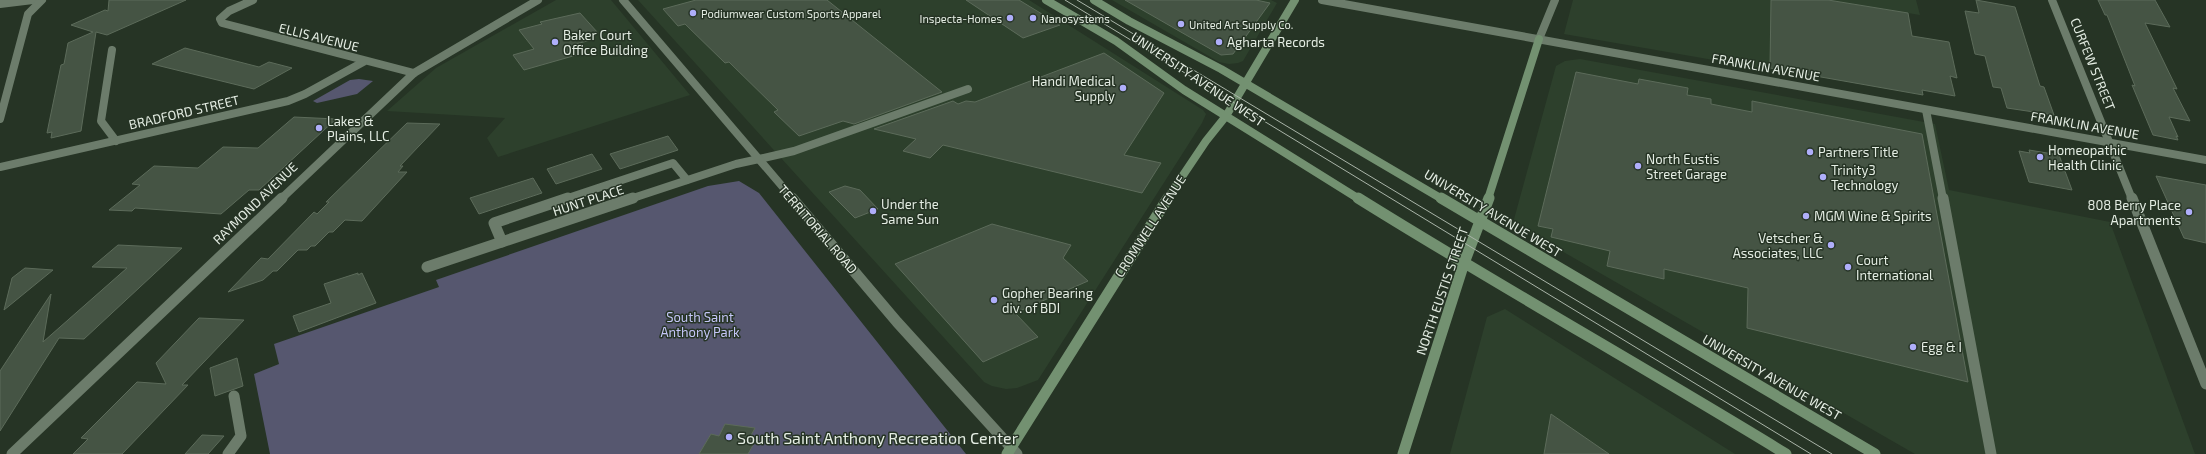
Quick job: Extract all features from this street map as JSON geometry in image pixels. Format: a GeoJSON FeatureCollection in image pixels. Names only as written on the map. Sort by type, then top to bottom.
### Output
{"type":"FeatureCollection","features":[{"type":"Feature","properties":{"kind":"main road","name":"UNIVERSITY AVENUE WEST"},"geometry":{"type":"LineString","coordinates":[[1046,0],[1116,41],[1184,90],[1383,214],[1522,298],[1668,382],[1786,454]]}},
{"type":"Feature","properties":{"kind":"main road","name":"UNIVERSITY AVENUE WEST"},"geometry":{"type":"LineString","coordinates":[[1094,0],[1289,109],[1875,454]]}},
{"type":"Feature","properties":{"kind":"main road","name":"CROMWELL AVENUE"},"geometry":{"type":"LineString","coordinates":[[1012,452],[1155,218],[1206,141],[1226,116],[1295,0]]}},
{"type":"Feature","properties":{"kind":"main road","name":"NORTH EUSTIS STREET"},"geometry":{"type":"LineString","coordinates":[[1403,454],[1464,262],[1481,222],[1539,40]]}},
{"type":"Feature","properties":{"kind":"street"},"geometry":{"type":"LineString","coordinates":[[0,4],[33,0]]}},
{"type":"Feature","properties":{"kind":"street"},"geometry":{"type":"LineString","coordinates":[[0,119],[28,14],[42,0]]}},
{"type":"Feature","properties":{"kind":"street","name":"ELLIS AVENUE"},"geometry":{"type":"LineString","coordinates":[[253,0],[229,11],[220,19],[227,25],[414,73]]}},
{"type":"Feature","properties":{"kind":"street","name":"RAYMOND AVENUE"},"geometry":{"type":"LineString","coordinates":[[12,454],[414,73],[538,0]]}},
{"type":"Feature","properties":{"kind":"street","name":"TERRITORIAL ROAD"},"geometry":{"type":"LineString","coordinates":[[623,0],[897,322],[1012,452]]}},
{"type":"Feature","properties":{"kind":"street","name":"FRANKLIN AVENUE"},"geometry":{"type":"LineString","coordinates":[[1322,0],[2206,160]]}},
{"type":"Feature","properties":{"kind":"street","name":"NORTH EUSTIS STREET"},"geometry":{"type":"LineString","coordinates":[[1539,40],[1555,0]]}},
{"type":"Feature","properties":{"kind":"street","name":"CURFEW STREET"},"geometry":{"type":"LineString","coordinates":[[2052,0],[2206,384]]}},
{"type":"Feature","properties":{"kind":"street"},"geometry":{"type":"LineString","coordinates":[[112,50],[101,121],[116,141]]}},
{"type":"Feature","properties":{"kind":"street","name":"BRADFORD STREET"},"geometry":{"type":"LineString","coordinates":[[0,168],[288,101],[305,94],[365,61]]}},
{"type":"Feature","properties":{"kind":"street","name":"HUNT PLACE"},"geometry":{"type":"LineString","coordinates":[[427,267],[736,164],[794,151],[968,89]]}},
{"type":"Feature","properties":{"kind":"street"},"geometry":{"type":"LineString","coordinates":[[1926,110],[1991,454]]}},
{"type":"Feature","properties":{"kind":"street"},"geometry":{"type":"LineString","coordinates":[[502,242],[494,223],[673,163],[687,180]]}},
{"type":"Feature","properties":{"kind":"street"},"geometry":{"type":"LineString","coordinates":[[228,454],[241,436],[234,396]]}},
{"type":"Feature","properties":{"kind":"shaded area"},"geometry":{"type":"Polygon","coordinates":[[[556,0],[611,0],[690,95],[498,157],[487,138],[505,118],[387,111],[436,68],[556,0]]]}},
{"type":"Feature","properties":{"kind":"shaded area"},"geometry":{"type":"Polygon","coordinates":[[[638,0],[1029,0],[1203,110],[1206,114],[1202,123],[1038,380],[1017,388],[1006,389],[992,386],[984,382],[638,0]]]}},
{"type":"Feature","properties":{"kind":"shaded area"},"geometry":{"type":"Polygon","coordinates":[[[1112,0],[1271,0],[1277,3],[1243,61],[1229,64],[1219,62],[1112,0]]]}},
{"type":"Feature","properties":{"kind":"shaded area"},"geometry":{"type":"Polygon","coordinates":[[[1573,0],[1773,0],[1771,1],[1771,70],[1564,34],[1573,0]]]}},
{"type":"Feature","properties":{"kind":"shaded area"},"geometry":{"type":"Polygon","coordinates":[[[1828,0],[1916,0],[1920,15],[1908,13],[1828,0]]]}},
{"type":"Feature","properties":{"kind":"shaded area"},"geometry":{"type":"Polygon","coordinates":[[[1580,59],[1935,124],[1949,190],[2110,222],[2195,454],[1915,454],[1513,223],[1556,66],[1565,61],[1580,59]]]}},
{"type":"Feature","properties":{"kind":"shaded area"},"geometry":{"type":"Polygon","coordinates":[[[1505,309],[1735,454],[1450,454],[1487,317],[1505,309]]]}},
{"type":"Feature","properties":{"kind":"green space"},"geometry":{"type":"Polygon","coordinates":[[[359,79],[373,81],[357,94],[317,103],[313,101],[350,80],[359,79]]]}},
{"type":"Feature","properties":{"kind":"green space","name":"South Saint Anthony Park"},"geometry":{"type":"Polygon","coordinates":[[[739,181],[759,193],[966,454],[270,454],[254,374],[279,364],[274,344],[439,287],[436,280],[708,186],[739,181]]]}},
{"type":"Feature","properties":{"kind":"building"},"geometry":{"type":"Polygon","coordinates":[[[109,0],[186,0],[107,35],[96,32],[81,131],[51,138],[52,132],[47,133],[61,65],[64,64],[68,43],[93,32],[71,25],[105,10],[108,11],[109,0]]]}},
{"type":"Feature","properties":{"kind":"building"},"geometry":{"type":"Polygon","coordinates":[[[696,0],[827,0],[942,92],[854,124],[843,121],[799,136],[774,112],[778,110],[729,62],[725,63],[685,24],[678,26],[663,9],[696,0]]]}},
{"type":"Feature","properties":{"kind":"building"},"geometry":{"type":"Polygon","coordinates":[[[966,0],[1019,0],[1060,25],[1023,38],[966,0]]]}},
{"type":"Feature","properties":{"kind":"building"},"geometry":{"type":"Polygon","coordinates":[[[1125,0],[1256,0],[1270,3],[1233,54],[1221,55],[1125,0]]]}},
{"type":"Feature","properties":{"kind":"building"},"geometry":{"type":"Polygon","coordinates":[[[1771,0],[1828,0],[1908,13],[1912,36],[1949,42],[1957,78],[1950,76],[1955,96],[1922,90],[1923,95],[1770,68],[1771,0]]]}},
{"type":"Feature","properties":{"kind":"building"},"geometry":{"type":"Polygon","coordinates":[[[1976,0],[2015,7],[2040,86],[2044,87],[2054,115],[2007,108],[2001,88],[1993,87],[1985,56],[1975,54],[1965,11],[1979,13],[1976,0]]]}},
{"type":"Feature","properties":{"kind":"building"},"geometry":{"type":"Polygon","coordinates":[[[2098,0],[2155,0],[2170,27],[2145,23],[2177,89],[2173,88],[2190,121],[2169,117],[2178,140],[2153,135],[2132,85],[2135,86],[2107,15],[2105,15],[2098,0]]]}},
{"type":"Feature","properties":{"kind":"building","name":"Baker Court Office Building"},"geometry":{"type":"Polygon","coordinates":[[[580,13],[598,33],[587,36],[591,40],[572,45],[580,54],[524,70],[513,55],[534,49],[519,30],[542,24],[540,22],[580,13]]]}},
{"type":"Feature","properties":{"kind":"building"},"geometry":{"type":"Polygon","coordinates":[[[185,48],[259,67],[269,62],[292,68],[254,89],[152,64],[185,48]]]}},
{"type":"Feature","properties":{"kind":"building"},"geometry":{"type":"Polygon","coordinates":[[[1104,53],[1164,93],[1124,155],[1161,163],[1142,193],[943,145],[930,158],[903,151],[916,139],[874,129],[953,101],[958,104],[966,101],[975,102],[1104,53]]]}},
{"type":"Feature","properties":{"kind":"building"},"geometry":{"type":"Polygon","coordinates":[[[1576,72],[1638,84],[1639,79],[1688,88],[1687,95],[1711,99],[1711,104],[1752,112],[1752,101],[1922,134],[1968,382],[1747,328],[1748,288],[1664,269],[1664,279],[1607,266],[1610,251],[1551,237],[1553,229],[1538,226],[1576,72]]]}},
{"type":"Feature","properties":{"kind":"building"},"geometry":{"type":"Polygon","coordinates":[[[294,117],[336,119],[259,190],[249,190],[221,214],[135,208],[132,211],[109,210],[140,185],[132,184],[154,166],[198,168],[223,147],[258,148],[294,117]]]}},
{"type":"Feature","properties":{"kind":"building"},"geometry":{"type":"Polygon","coordinates":[[[407,123],[440,124],[400,166],[403,166],[398,172],[407,172],[362,221],[345,220],[333,232],[329,232],[315,246],[311,246],[307,250],[298,250],[277,271],[273,271],[263,280],[228,292],[261,258],[268,259],[314,212],[317,214],[329,202],[326,202],[407,123]]]}},
{"type":"Feature","properties":{"kind":"building"},"geometry":{"type":"Polygon","coordinates":[[[668,136],[678,150],[620,169],[610,154],[668,136]]]}},
{"type":"Feature","properties":{"kind":"building"},"geometry":{"type":"Polygon","coordinates":[[[2029,150],[2059,155],[2072,190],[2029,182],[2019,151],[2030,153],[2029,150]]]}},
{"type":"Feature","properties":{"kind":"building"},"geometry":{"type":"Polygon","coordinates":[[[592,154],[602,169],[556,184],[547,169],[592,154]]]}},
{"type":"Feature","properties":{"kind":"building","name":"808 Berry Place Apartments"},"geometry":{"type":"Polygon","coordinates":[[[2156,176],[2206,185],[2206,243],[2184,238],[2156,176]]]}},
{"type":"Feature","properties":{"kind":"building"},"geometry":{"type":"Polygon","coordinates":[[[533,178],[542,193],[479,214],[470,198],[533,178]]]}},
{"type":"Feature","properties":{"kind":"building"},"geometry":{"type":"Polygon","coordinates":[[[845,186],[860,190],[878,209],[855,218],[829,192],[845,186]]]}},
{"type":"Feature","properties":{"kind":"building"},"geometry":{"type":"Polygon","coordinates":[[[992,224],[1071,245],[1063,258],[1088,281],[1015,313],[1038,337],[983,362],[895,264],[992,224]]]}},
{"type":"Feature","properties":{"kind":"building"},"geometry":{"type":"Polygon","coordinates":[[[118,245],[182,248],[84,339],[59,338],[0,431],[0,371],[51,294],[43,342],[127,268],[92,267],[118,245]]]}},
{"type":"Feature","properties":{"kind":"building"},"geometry":{"type":"Polygon","coordinates":[[[25,268],[53,270],[4,310],[12,278],[25,268]]]}},
{"type":"Feature","properties":{"kind":"building"},"geometry":{"type":"Polygon","coordinates":[[[358,273],[358,275],[362,273],[376,303],[299,332],[293,316],[331,303],[324,284],[358,273]]]}},
{"type":"Feature","properties":{"kind":"building"},"geometry":{"type":"Polygon","coordinates":[[[199,318],[244,320],[182,385],[188,385],[122,454],[73,454],[88,439],[81,438],[137,382],[166,384],[156,363],[199,318]]]}},
{"type":"Feature","properties":{"kind":"building"},"geometry":{"type":"Polygon","coordinates":[[[237,358],[243,386],[215,396],[210,368],[237,358]]]}},
{"type":"Feature","properties":{"kind":"building"},"geometry":{"type":"Polygon","coordinates":[[[1551,414],[1609,454],[1544,454],[1551,414]]]}},
{"type":"Feature","properties":{"kind":"building","name":"South Saint Anthony Recreation Center"},"geometry":{"type":"Polygon","coordinates":[[[725,424],[755,428],[749,439],[756,440],[748,454],[699,454],[711,434],[719,436],[725,424]]]}},
{"type":"Feature","properties":{"kind":"building"},"geometry":{"type":"Polygon","coordinates":[[[202,435],[224,436],[208,454],[185,454],[202,435]]]}},
{"type":"Feature","properties":{"kind":"tram line"},"geometry":{"type":"LineString","coordinates":[[1065,0],[1811,454]]}},
{"type":"Feature","properties":{"kind":"tram line"},"geometry":{"type":"LineString","coordinates":[[1077,0],[1832,454]]}},
{"type":"Feature","properties":{"kind":"place","name":"Podiumwear Custom Sports Apparel"},"geometry":{"type":"Point","coordinates":[693,13]}},
{"type":"Feature","properties":{"kind":"place","name":"Inspecta-Homes"},"geometry":{"type":"Point","coordinates":[1010,18]}},
{"type":"Feature","properties":{"kind":"place","name":"Nanosystems"},"geometry":{"type":"Point","coordinates":[1033,18]}},
{"type":"Feature","properties":{"kind":"place","name":"United Art Supply Co."},"geometry":{"type":"Point","coordinates":[1181,24]}},
{"type":"Feature","properties":{"kind":"place","name":"Baker Court Office Building"},"geometry":{"type":"Point","coordinates":[555,42]}},
{"type":"Feature","properties":{"kind":"place","name":"Agharta Records"},"geometry":{"type":"Point","coordinates":[1219,42]}},
{"type":"Feature","properties":{"kind":"place","name":"Handi Medical Supply"},"geometry":{"type":"Point","coordinates":[1123,88]}},
{"type":"Feature","properties":{"kind":"place","name":"Lakes & Plains, LLC"},"geometry":{"type":"Point","coordinates":[319,128]}},
{"type":"Feature","properties":{"kind":"place","name":"Partners Title"},"geometry":{"type":"Point","coordinates":[1810,152]}},
{"type":"Feature","properties":{"kind":"place","name":"Homeopathic Health Clinic"},"geometry":{"type":"Point","coordinates":[2040,157]}},
{"type":"Feature","properties":{"kind":"place","name":"North Eustis Street Garage"},"geometry":{"type":"Point","coordinates":[1638,166]}},
{"type":"Feature","properties":{"kind":"place","name":"Trinity3 Technology"},"geometry":{"type":"Point","coordinates":[1823,177]}},
{"type":"Feature","properties":{"kind":"place","name":"Under the Same Sun"},"geometry":{"type":"Point","coordinates":[873,211]}},
{"type":"Feature","properties":{"kind":"place","name":"808 Berry Place Apartments"},"geometry":{"type":"Point","coordinates":[2189,212]}},
{"type":"Feature","properties":{"kind":"place","name":"MGM Wine & Spirits"},"geometry":{"type":"Point","coordinates":[1806,216]}},
{"type":"Feature","properties":{"kind":"place","name":"Vetscher & Associates, LLC"},"geometry":{"type":"Point","coordinates":[1831,245]}},
{"type":"Feature","properties":{"kind":"place","name":"Court International"},"geometry":{"type":"Point","coordinates":[1848,267]}},
{"type":"Feature","properties":{"kind":"place","name":"Gopher Bearing div. of BDI"},"geometry":{"type":"Point","coordinates":[994,300]}},
{"type":"Feature","properties":{"kind":"place","name":"Egg & I"},"geometry":{"type":"Point","coordinates":[1913,347]}},
{"type":"Feature","properties":{"kind":"place","name":"South Saint Anthony Recreation Center"},"geometry":{"type":"Point","coordinates":[729,437]}}]}
